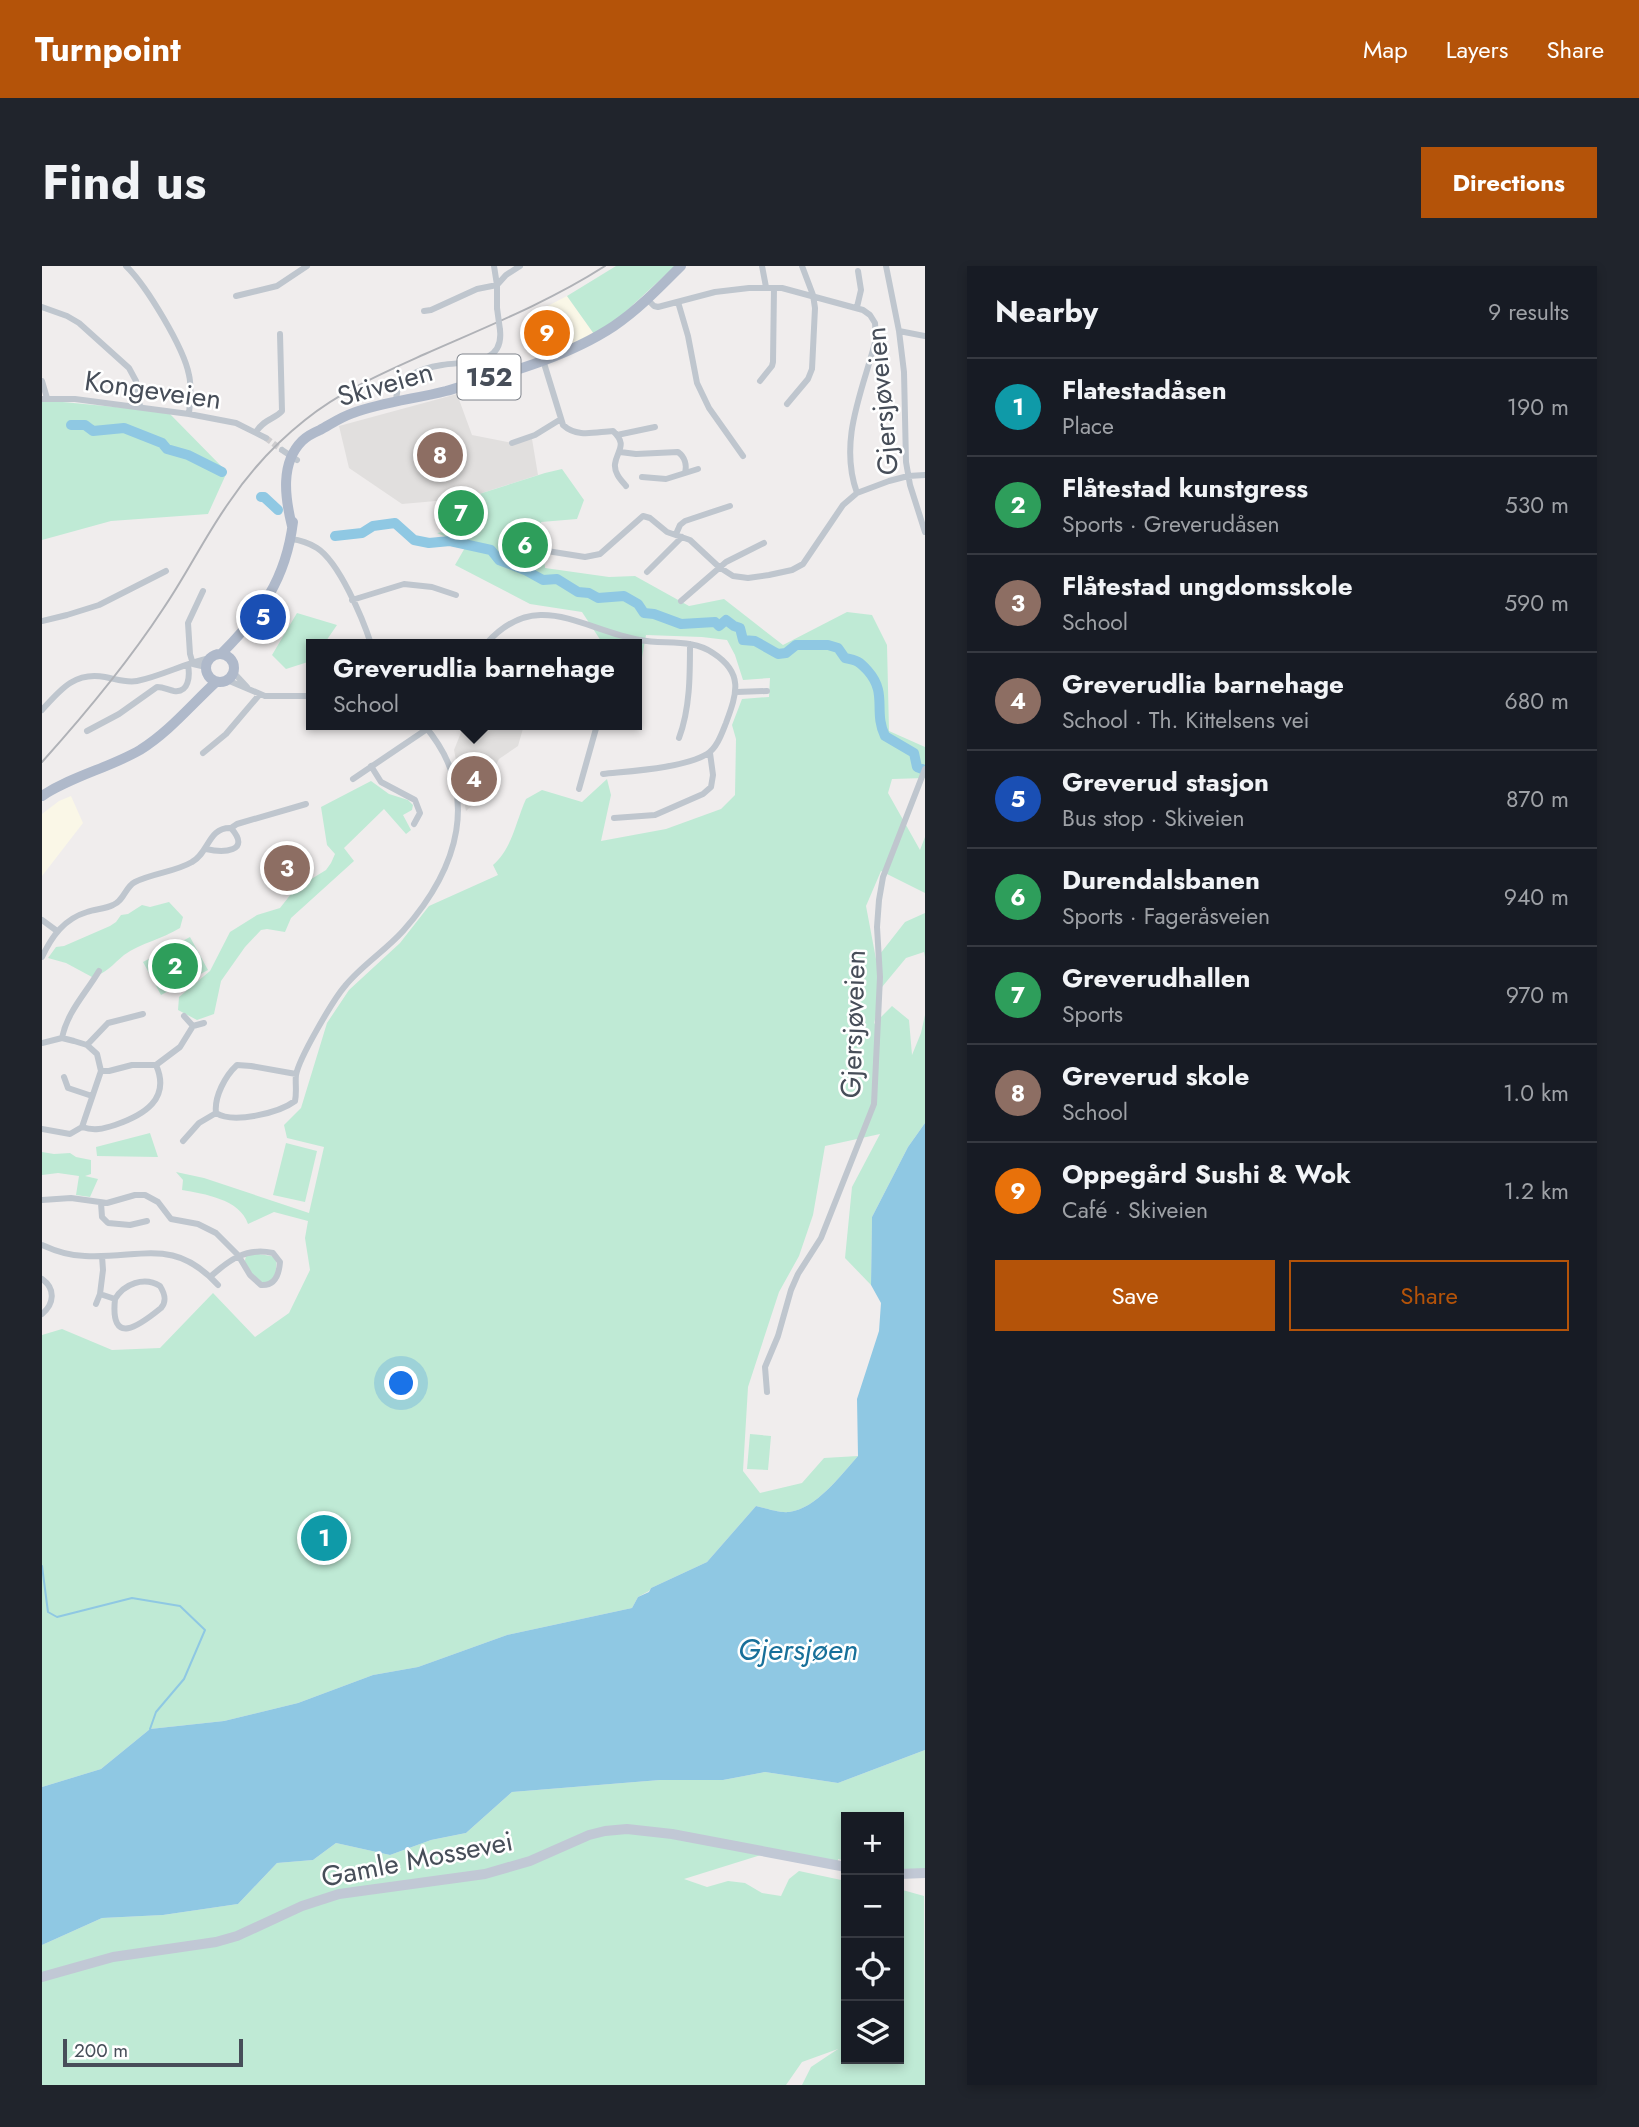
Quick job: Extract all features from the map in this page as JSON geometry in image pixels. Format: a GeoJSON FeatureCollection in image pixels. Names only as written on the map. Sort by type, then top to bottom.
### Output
{"type":"FeatureCollection","features":[{"type":"Feature","properties":{"kind":"main road","name":"Skiveien"},"geometry":{"type":"LineString","coordinates":[[226,656],[277,582],[286,561],[292,526],[293,479],[290,455],[303,447],[320,430],[354,412],[448,390],[573,348],[601,334],[624,318],[681,266]]}},
{"type":"Feature","properties":{"kind":"main road","name":"152"},"geometry":{"type":"LineString","coordinates":[[42,796],[138,751],[174,724],[217,673],[226,656]]}},
{"type":"Feature","properties":{"kind":"main road"},"geometry":{"type":"LineString","coordinates":[[217,673],[234,666],[226,656]]}},
{"type":"Feature","properties":{"kind":"main road","name":"Gamle Mossevei"},"geometry":{"type":"LineString","coordinates":[[42,1978],[113,1957],[226,1939],[302,1906],[338,1894],[507,1869],[589,1835],[606,1831],[627,1829],[672,1834],[841,1866]]}},
{"type":"Feature","properties":{"kind":"main road"},"geometry":{"type":"LineString","coordinates":[[904,1874],[925,1873]]}},
{"type":"Feature","properties":{"kind":"street"},"geometry":{"type":"LineString","coordinates":[[126,266],[146,289],[186,365],[190,385],[189,414]]}},
{"type":"Feature","properties":{"kind":"street"},"geometry":{"type":"LineString","coordinates":[[236,296],[277,286],[307,266]]}},
{"type":"Feature","properties":{"kind":"street"},"geometry":{"type":"LineString","coordinates":[[400,401],[399,385],[406,378],[431,367],[484,359],[499,345],[494,266]]}},
{"type":"Feature","properties":{"kind":"street"},"geometry":{"type":"LineString","coordinates":[[424,311],[432,310],[477,289],[497,285],[520,266]]}},
{"type":"Feature","properties":{"kind":"street"},"geometry":{"type":"LineString","coordinates":[[760,381],[774,362],[770,288],[762,266]]}},
{"type":"Feature","properties":{"kind":"street"},"geometry":{"type":"LineString","coordinates":[[787,404],[808,379],[812,369],[815,308],[802,266]]}},
{"type":"Feature","properties":{"kind":"street","name":"Gjersjøveien"},"geometry":{"type":"LineString","coordinates":[[886,266],[904,372],[904,444],[908,476],[925,532]]}},
{"type":"Feature","properties":{"kind":"street"},"geometry":{"type":"LineString","coordinates":[[857,307],[861,289],[858,271]]}},
{"type":"Feature","properties":{"kind":"street"},"geometry":{"type":"LineString","coordinates":[[647,299],[658,307],[715,292],[770,288],[813,295],[857,307],[870,315],[877,331],[876,339],[856,403],[850,433],[853,483],[857,493]]}},
{"type":"Feature","properties":{"kind":"street"},"geometry":{"type":"LineString","coordinates":[[678,302],[697,383],[704,399],[743,456]]}},
{"type":"Feature","properties":{"kind":"street"},"geometry":{"type":"LineString","coordinates":[[42,307],[79,323],[129,368],[136,381],[140,407]]}},
{"type":"Feature","properties":{"kind":"street"},"geometry":{"type":"LineString","coordinates":[[899,331],[925,336]]}},
{"type":"Feature","properties":{"kind":"street","name":"Kongeveien"},"geometry":{"type":"LineString","coordinates":[[256,432],[265,421],[282,411],[280,334]]}},
{"type":"Feature","properties":{"kind":"street"},"geometry":{"type":"LineString","coordinates":[[542,360],[561,419],[567,429],[578,434],[612,431],[617,435],[620,452],[615,469],[626,486]]}},
{"type":"Feature","properties":{"kind":"street"},"geometry":{"type":"LineString","coordinates":[[42,380],[45,399]]}},
{"type":"Feature","properties":{"kind":"street","name":"Kongeveien"},"geometry":{"type":"LineString","coordinates":[[45,399],[75,398],[189,414],[236,423],[267,438]]}},
{"type":"Feature","properties":{"kind":"street"},"geometry":{"type":"LineString","coordinates":[[512,443],[535,435],[561,419]]}},
{"type":"Feature","properties":{"kind":"street"},"geometry":{"type":"LineString","coordinates":[[617,435],[655,427]]}},
{"type":"Feature","properties":{"kind":"street"},"geometry":{"type":"LineString","coordinates":[[620,452],[678,452],[683,455],[685,472]]}},
{"type":"Feature","properties":{"kind":"street"},"geometry":{"type":"LineString","coordinates":[[642,477],[666,478],[698,469]]}},
{"type":"Feature","properties":{"kind":"street"},"geometry":{"type":"LineString","coordinates":[[547,551],[586,557],[600,554],[643,516],[650,518],[667,532],[698,545],[719,567],[739,578],[769,575],[803,564],[848,499],[857,493],[908,476],[925,475]]}},
{"type":"Feature","properties":{"kind":"street"},"geometry":{"type":"LineString","coordinates":[[647,572],[679,536],[680,525],[730,506]]}},
{"type":"Feature","properties":{"kind":"street"},"geometry":{"type":"LineString","coordinates":[[291,539],[305,542],[330,560],[369,639]]}},
{"type":"Feature","properties":{"kind":"street"},"geometry":{"type":"LineString","coordinates":[[681,601],[719,567],[764,543]]}},
{"type":"Feature","properties":{"kind":"street"},"geometry":{"type":"LineString","coordinates":[[42,621],[99,605],[166,571]]}},
{"type":"Feature","properties":{"kind":"street"},"geometry":{"type":"LineString","coordinates":[[352,600],[404,584],[432,587],[456,595]]}},
{"type":"Feature","properties":{"kind":"street"},"geometry":{"type":"LineString","coordinates":[[87,731],[118,714],[157,687],[175,691],[186,687],[191,665],[188,623],[203,591]]}},
{"type":"Feature","properties":{"kind":"street"},"geometry":{"type":"LineString","coordinates":[[491,639],[521,619],[548,614],[636,639]]}},
{"type":"Feature","properties":{"kind":"street"},"geometry":{"type":"LineString","coordinates":[[603,775],[680,764],[710,753],[721,736],[736,697],[735,683],[727,664],[706,649],[690,644],[642,640]]}},
{"type":"Feature","properties":{"kind":"street"},"geometry":{"type":"LineString","coordinates":[[679,738],[686,715],[691,674],[690,644]]}},
{"type":"Feature","properties":{"kind":"street"},"geometry":{"type":"LineString","coordinates":[[42,710],[61,688],[76,678],[98,676],[131,682],[191,665],[197,660],[260,694],[275,697],[306,696]]}},
{"type":"Feature","properties":{"kind":"street"},"geometry":{"type":"LineString","coordinates":[[736,692],[767,691]]}},
{"type":"Feature","properties":{"kind":"street"},"geometry":{"type":"LineString","coordinates":[[203,753],[226,734],[260,694]]}},
{"type":"Feature","properties":{"kind":"street"},"geometry":{"type":"LineString","coordinates":[[353,779],[413,740],[422,730]]}},
{"type":"Feature","properties":{"kind":"street"},"geometry":{"type":"LineString","coordinates":[[299,1108],[295,1101],[296,1074],[302,1057],[340,993],[354,976],[403,931],[423,906],[453,848],[458,817],[454,783],[444,754],[427,730]]}},
{"type":"Feature","properties":{"kind":"street"},"geometry":{"type":"LineString","coordinates":[[579,789],[596,730]]}},
{"type":"Feature","properties":{"kind":"street"},"geometry":{"type":"LineString","coordinates":[[614,818],[655,815],[703,794],[711,787],[713,775],[710,753]]}},
{"type":"Feature","properties":{"kind":"street"},"geometry":{"type":"LineString","coordinates":[[371,766],[382,782],[415,800],[420,813],[414,824]]}},
{"type":"Feature","properties":{"kind":"street","name":"Gjersjøveien"},"geometry":{"type":"LineString","coordinates":[[767,1392],[765,1367],[778,1336],[791,1290],[821,1238],[873,1104],[880,977],[877,927],[879,900],[883,877],[924,771]]}},
{"type":"Feature","properties":{"kind":"street"},"geometry":{"type":"LineString","coordinates":[[42,957],[57,932],[73,918],[119,902],[132,884],[195,861],[219,830],[306,804]]}},
{"type":"Feature","properties":{"kind":"street"},"geometry":{"type":"LineString","coordinates":[[206,849],[217,852],[231,850],[236,845],[237,838],[230,828]]}},
{"type":"Feature","properties":{"kind":"street"},"geometry":{"type":"LineString","coordinates":[[42,920],[57,932]]}},
{"type":"Feature","properties":{"kind":"street"},"geometry":{"type":"LineString","coordinates":[[62,1038],[64,1027],[99,971]]}},
{"type":"Feature","properties":{"kind":"street"},"geometry":{"type":"LineString","coordinates":[[87,1045],[108,1023],[143,1014]]}},
{"type":"Feature","properties":{"kind":"street"},"geometry":{"type":"LineString","coordinates":[[184,1016],[193,1026]]}},
{"type":"Feature","properties":{"kind":"street"},"geometry":{"type":"LineString","coordinates":[[101,1071],[143,1064],[156,1065],[180,1047],[193,1026],[204,1023]]}},
{"type":"Feature","properties":{"kind":"street"},"geometry":{"type":"LineString","coordinates":[[42,1043],[62,1038],[87,1045],[97,1054],[101,1071],[82,1126],[70,1133],[42,1129]]}},
{"type":"Feature","properties":{"kind":"street"},"geometry":{"type":"LineString","coordinates":[[82,1126],[99,1130],[144,1113],[155,1101],[161,1084],[156,1065]]}},
{"type":"Feature","properties":{"kind":"street"},"geometry":{"type":"LineString","coordinates":[[216,1112],[216,1102],[221,1089],[228,1074],[237,1066],[296,1074]]}},
{"type":"Feature","properties":{"kind":"street"},"geometry":{"type":"LineString","coordinates":[[64,1077],[68,1088],[92,1096]]}},
{"type":"Feature","properties":{"kind":"street"},"geometry":{"type":"LineString","coordinates":[[216,1112],[227,1117],[262,1114],[286,1107],[295,1101]]}},
{"type":"Feature","properties":{"kind":"street"},"geometry":{"type":"LineString","coordinates":[[183,1141],[192,1129],[216,1112]]}},
{"type":"Feature","properties":{"kind":"street"},"geometry":{"type":"LineString","coordinates":[[42,1200],[71,1198],[101,1203],[140,1195],[149,1196],[158,1202],[171,1219],[207,1227],[224,1240],[238,1255],[250,1275],[261,1285],[271,1283],[279,1274],[280,1262],[272,1253],[251,1251],[238,1255],[210,1277]]}},
{"type":"Feature","properties":{"kind":"street"},"geometry":{"type":"LineString","coordinates":[[101,1203],[102,1216],[108,1223],[130,1226],[147,1221]]}},
{"type":"Feature","properties":{"kind":"street"},"geometry":{"type":"LineString","coordinates":[[130,1226],[132,1234]]}},
{"type":"Feature","properties":{"kind":"street"},"geometry":{"type":"LineString","coordinates":[[42,1245],[55,1251],[80,1256],[160,1252],[188,1261],[218,1285]]}},
{"type":"Feature","properties":{"kind":"street"},"geometry":{"type":"LineString","coordinates":[[96,1304],[103,1270],[102,1256]]}},
{"type":"Feature","properties":{"kind":"street"},"geometry":{"type":"LineString","coordinates":[[42,1279],[49,1285],[52,1298],[48,1309],[42,1314]]}},
{"type":"Feature","properties":{"kind":"street"},"geometry":{"type":"LineString","coordinates":[[144,1282],[156,1283],[165,1297],[161,1308],[127,1330],[116,1323],[115,1299],[128,1286],[144,1282]]}},
{"type":"Feature","properties":{"kind":"street"},"geometry":{"type":"LineString","coordinates":[[100,1293],[115,1299]]}},
{"type":"Feature","properties":{"kind":"shaded area"},"geometry":{"type":"Polygon","coordinates":[[[567,296],[594,334],[554,353],[549,352],[527,325],[527,318],[567,296]]]}},
{"type":"Feature","properties":{"kind":"shaded area"},"geometry":{"type":"Polygon","coordinates":[[[457,394],[472,435],[512,443],[532,439],[538,475],[476,495],[402,504],[349,468],[339,426],[457,394]]]}},
{"type":"Feature","properties":{"kind":"shaded area"},"geometry":{"type":"Polygon","coordinates":[[[462,730],[523,730],[518,746],[499,759],[479,799],[466,811],[454,750],[462,730]]]}},
{"type":"Feature","properties":{"kind":"shaded area"},"geometry":{"type":"Polygon","coordinates":[[[71,796],[83,823],[42,876],[42,814],[71,796]]]}},
{"type":"Feature","properties":{"kind":"green space"},"geometry":{"type":"Polygon","coordinates":[[[616,266],[675,266],[622,315],[594,334],[567,296],[616,266]]]}},
{"type":"Feature","properties":{"kind":"green space"},"geometry":{"type":"Polygon","coordinates":[[[42,400],[168,412],[227,472],[208,514],[111,521],[42,540],[42,400]]]}},
{"type":"Feature","properties":{"kind":"green space"},"geometry":{"type":"Polygon","coordinates":[[[562,469],[584,500],[577,519],[541,522],[545,568],[609,577],[635,576],[689,606],[724,599],[783,645],[847,612],[872,615],[887,645],[889,731],[925,747],[925,778],[892,779],[888,793],[920,850],[925,837],[925,893],[881,871],[866,906],[876,959],[905,922],[925,913],[925,957],[924,952],[906,958],[882,987],[874,1024],[892,1006],[909,1020],[912,1055],[925,1015],[925,1123],[908,1147],[872,1217],[871,1285],[845,1258],[852,1187],[880,1134],[825,1146],[813,1215],[799,1256],[779,1292],[748,1387],[743,1471],[760,1493],[802,1483],[824,1458],[858,1456],[827,1490],[799,1510],[785,1512],[756,1506],[707,1562],[651,1588],[638,1597],[632,1608],[507,1635],[418,1667],[373,1675],[298,1703],[224,1721],[150,1729],[101,1769],[42,1787],[42,1335],[62,1329],[112,1350],[160,1348],[213,1293],[255,1337],[289,1313],[310,1270],[305,1238],[308,1221],[274,1212],[248,1224],[244,1216],[229,1203],[182,1190],[183,1180],[176,1172],[204,1178],[309,1213],[324,1147],[287,1138],[284,1125],[301,1108],[327,1023],[349,990],[400,943],[429,906],[498,875],[493,865],[509,843],[526,799],[542,790],[582,802],[607,779],[611,795],[601,841],[666,829],[721,809],[735,795],[736,739],[732,725],[742,699],[769,697],[770,678],[743,680],[727,640],[646,635],[642,657],[642,639],[600,639],[582,612],[530,604],[455,565],[466,546],[437,533],[485,525],[476,495],[562,469]]]}},
{"type":"Feature","properties":{"kind":"green space"},"geometry":{"type":"Polygon","coordinates":[[[297,613],[337,625],[327,639],[306,639],[306,663],[286,669],[272,655],[297,613]]]}},
{"type":"Feature","properties":{"kind":"green space"},"geometry":{"type":"Polygon","coordinates":[[[371,781],[389,794],[408,800],[413,805],[412,810],[403,815],[411,830],[406,834],[384,809],[344,848],[354,861],[291,918],[285,932],[261,930],[245,947],[221,981],[214,1014],[197,1020],[178,1010],[179,997],[210,971],[230,932],[257,915],[280,908],[295,889],[326,870],[335,854],[327,845],[321,807],[371,781]]]}},
{"type":"Feature","properties":{"kind":"green space"},"geometry":{"type":"Polygon","coordinates":[[[169,902],[183,917],[180,928],[124,955],[101,974],[92,977],[66,963],[48,958],[56,947],[110,926],[121,915],[128,914],[142,905],[150,907],[169,902]]]}},
{"type":"Feature","properties":{"kind":"green space"},"geometry":{"type":"Polygon","coordinates":[[[190,937],[208,970],[161,995],[143,962],[190,937]]]}},
{"type":"Feature","properties":{"kind":"green space"},"geometry":{"type":"Polygon","coordinates":[[[150,1133],[158,1157],[97,1156],[96,1147],[150,1133]]]}},
{"type":"Feature","properties":{"kind":"green space"},"geometry":{"type":"Polygon","coordinates":[[[286,1143],[317,1151],[305,1202],[273,1195],[286,1143]]]}},
{"type":"Feature","properties":{"kind":"green space"},"geometry":{"type":"Polygon","coordinates":[[[42,1152],[70,1153],[91,1160],[91,1174],[85,1176],[98,1179],[90,1197],[76,1195],[79,1176],[58,1173],[42,1175],[42,1152]]]}},
{"type":"Feature","properties":{"kind":"green space"},"geometry":{"type":"Polygon","coordinates":[[[247,1252],[277,1257],[275,1280],[261,1285],[244,1264],[247,1252]]]}},
{"type":"Feature","properties":{"kind":"green space"},"geometry":{"type":"Polygon","coordinates":[[[750,1434],[771,1436],[768,1470],[747,1469],[750,1434]]]}},
{"type":"Feature","properties":{"kind":"green space"},"geometry":{"type":"Polygon","coordinates":[[[925,1750],[925,1869],[904,1869],[904,1812],[841,1812],[841,1860],[838,1859],[838,1865],[770,1852],[684,1879],[707,1887],[728,1881],[745,1883],[762,1893],[781,1896],[789,1879],[799,1871],[841,1880],[841,2064],[904,2064],[904,1890],[924,1896],[925,2085],[802,2085],[811,2067],[838,2049],[802,2062],[786,2085],[42,2085],[42,1945],[102,1918],[163,1915],[238,1904],[277,1863],[313,1860],[336,1843],[390,1855],[431,1840],[466,1833],[512,1792],[660,1780],[723,1780],[765,1772],[838,1783],[925,1750]]]}},
{"type":"Feature","properties":{"kind":"water","name":"Gjersjøen"},"geometry":{"type":"Polygon","coordinates":[[[925,1123],[925,1750],[838,1783],[765,1772],[723,1780],[660,1780],[512,1792],[466,1833],[431,1840],[390,1855],[336,1843],[313,1860],[277,1863],[238,1904],[163,1915],[102,1918],[42,1945],[42,1787],[101,1769],[150,1729],[224,1721],[298,1703],[373,1675],[418,1667],[507,1635],[632,1608],[638,1597],[649,1592],[651,1588],[707,1562],[756,1506],[777,1511],[799,1510],[827,1490],[858,1456],[857,1399],[879,1331],[881,1303],[871,1285],[872,1217],[908,1147],[925,1123]]]}},
{"type":"Feature","properties":{"kind":"waterway"},"geometry":{"type":"LineString","coordinates":[[71,425],[85,425],[93,431],[124,428],[222,472]]}},
{"type":"Feature","properties":{"kind":"waterway"},"geometry":{"type":"LineString","coordinates":[[261,497],[278,510]]}},
{"type":"Feature","properties":{"kind":"waterway"},"geometry":{"type":"LineString","coordinates":[[335,536],[362,533],[373,526],[395,523],[414,540],[429,543],[450,541],[491,550],[499,560],[543,580],[557,579],[578,592],[589,593],[598,598],[624,596],[638,604],[644,613],[681,624],[715,622],[719,626],[726,620],[740,628],[743,640],[755,641],[778,654],[786,653],[796,645],[828,645],[838,648],[845,658],[863,665],[874,679],[885,736],[914,753],[917,767],[925,770]]}},
{"type":"Feature","properties":{"kind":"waterway"},"geometry":{"type":"LineString","coordinates":[[42,1566],[48,1612],[57,1617],[132,1598],[180,1606],[205,1630],[184,1679],[156,1712],[150,1729]]}},
{"type":"Feature","properties":{"kind":"tunnel"},"geometry":{"type":"LineString","coordinates":[[266,438],[282,450]]}},
{"type":"Feature","properties":{"kind":"railway"},"geometry":{"type":"LineString","coordinates":[[42,762],[90,707],[135,649],[172,596],[238,490],[264,458],[294,429],[333,400],[363,383],[540,303],[605,266]]}},
{"type":"Feature","properties":{"kind":"place","name":"Oppegård Sushi & Wok"},"geometry":{"type":"Point","coordinates":[547,333]}},
{"type":"Feature","properties":{"kind":"place","name":"Greverud skole"},"geometry":{"type":"Point","coordinates":[440,455]}},
{"type":"Feature","properties":{"kind":"place","name":"Greverudhallen"},"geometry":{"type":"Point","coordinates":[461,513]}},
{"type":"Feature","properties":{"kind":"place","name":"Durendalsbanen"},"geometry":{"type":"Point","coordinates":[525,545]}},
{"type":"Feature","properties":{"kind":"place","name":"Greverud stasjon"},"geometry":{"type":"Point","coordinates":[263,617]}},
{"type":"Feature","properties":{"kind":"place","name":"Greverudlia barnehage"},"geometry":{"type":"Point","coordinates":[474,779]}},
{"type":"Feature","properties":{"kind":"place","name":"Flåtestad ungdomsskole"},"geometry":{"type":"Point","coordinates":[287,868]}},
{"type":"Feature","properties":{"kind":"place","name":"Flåtestad kunstgress"},"geometry":{"type":"Point","coordinates":[175,966]}},
{"type":"Feature","properties":{"kind":"place","name":"Flatestadåsen"},"geometry":{"type":"Point","coordinates":[324,1538]}}]}
